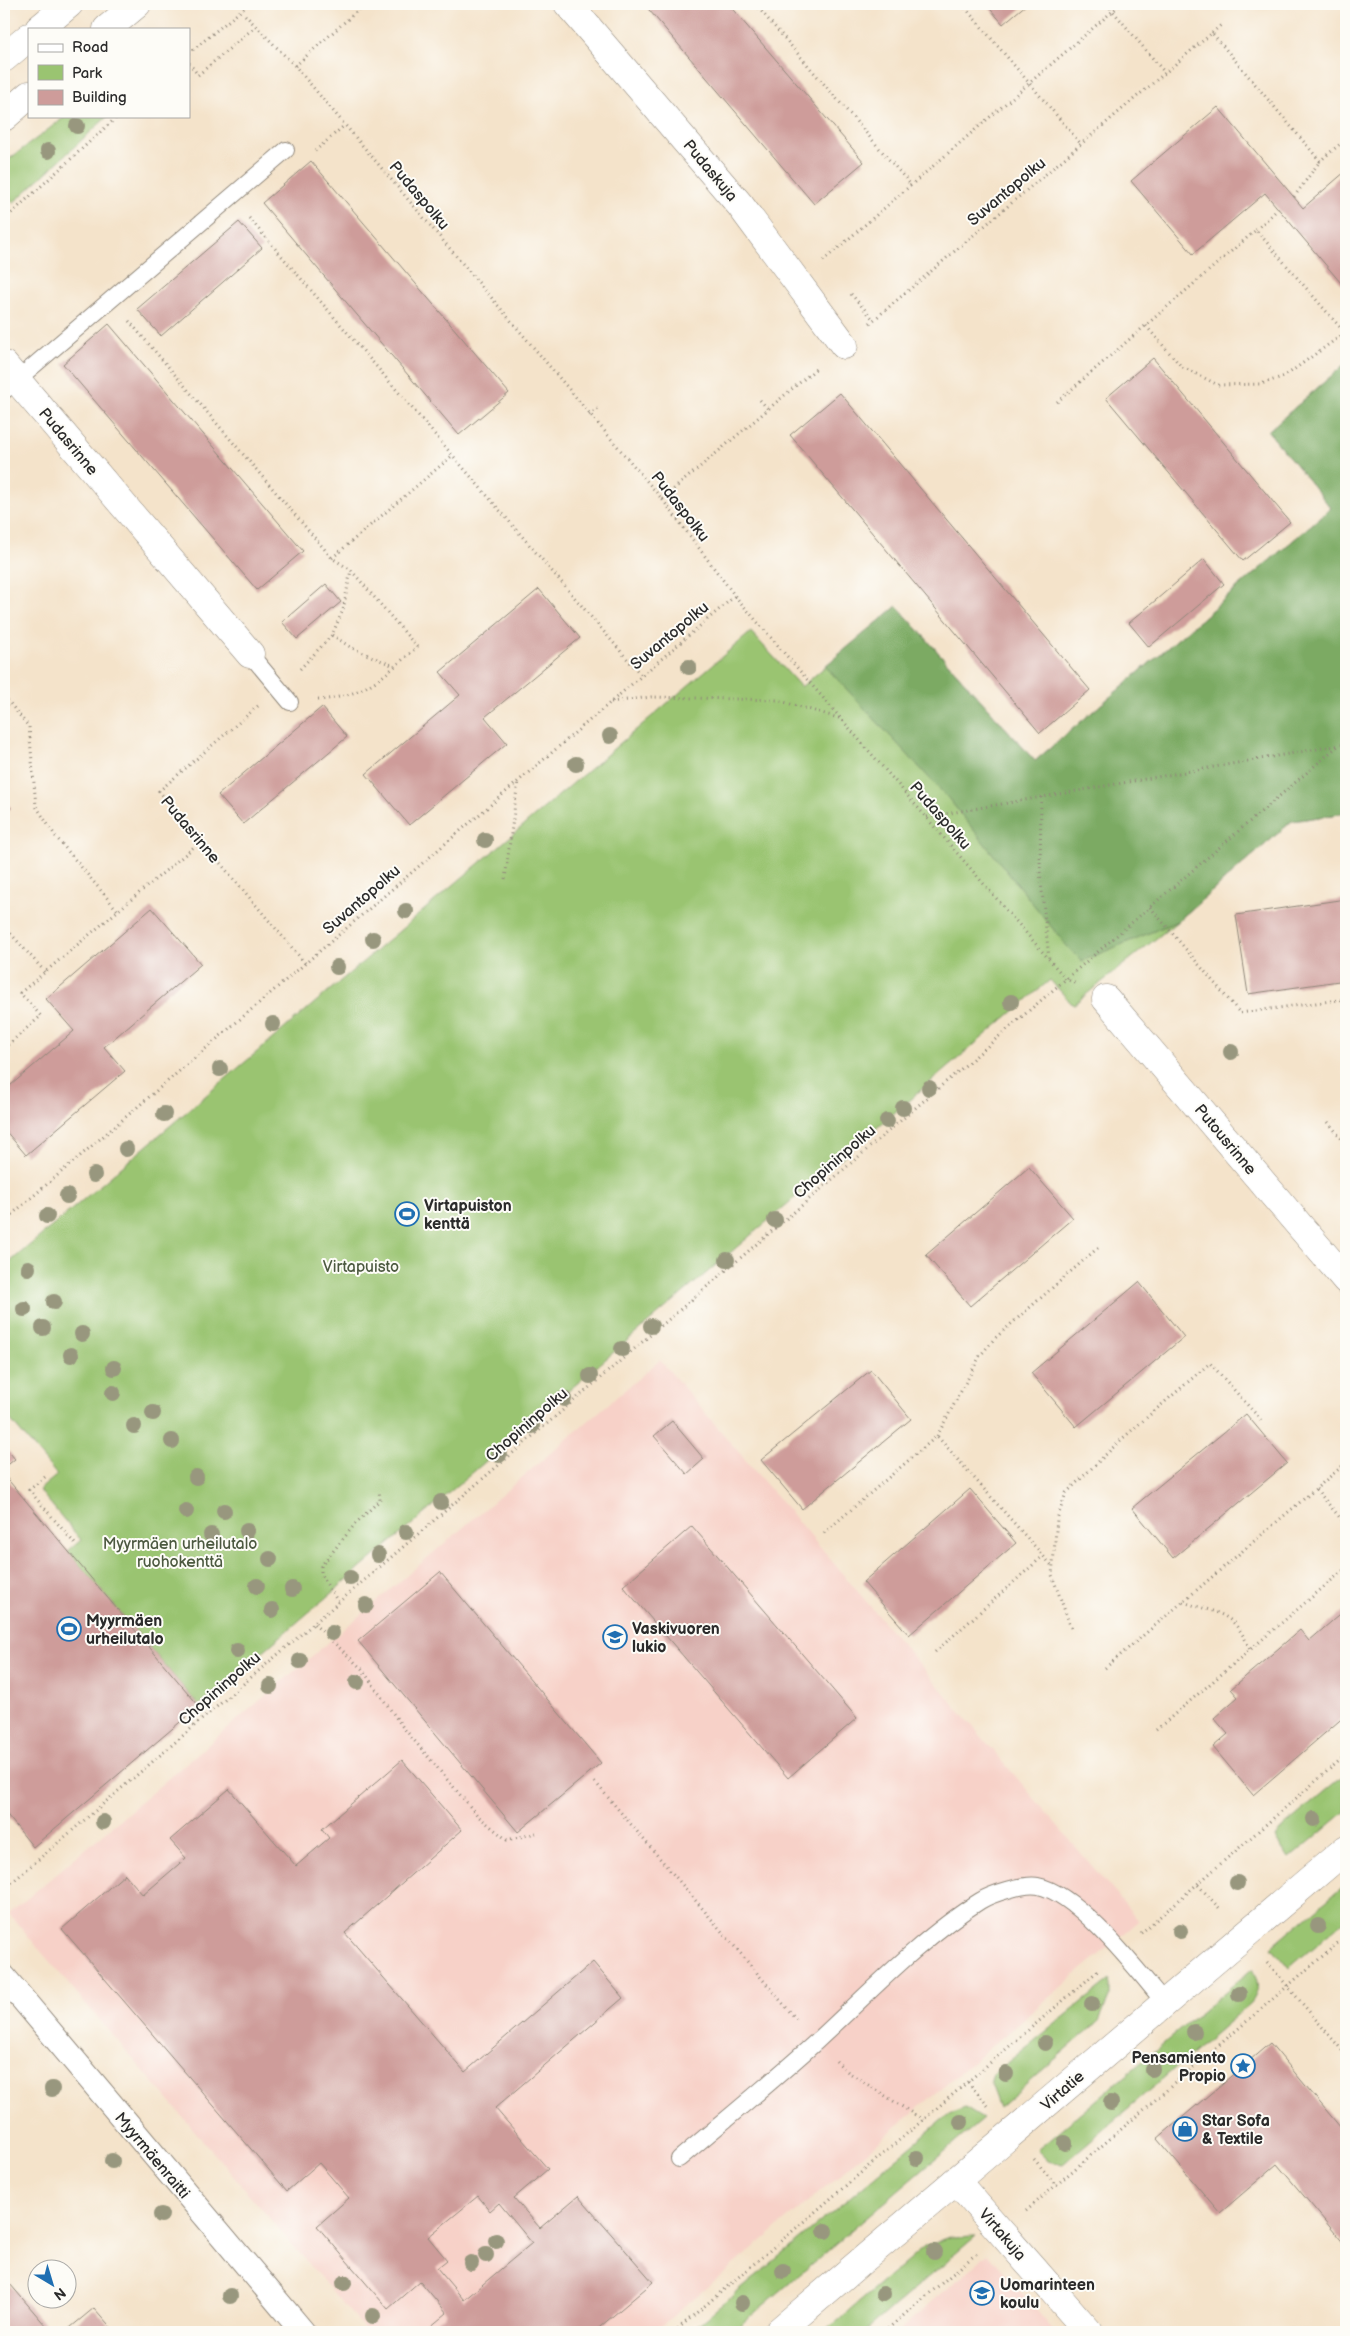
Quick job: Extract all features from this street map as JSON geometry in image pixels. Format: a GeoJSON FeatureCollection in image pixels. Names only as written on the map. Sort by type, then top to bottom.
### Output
{"type":"FeatureCollection","features":[{"type":"Feature","properties":{"kind":"street"},"geometry":{"type":"LineString","coordinates":[[40,28],[69,4]]}},
{"type":"Feature","properties":{"kind":"street"},"geometry":{"type":"LineString","coordinates":[[108,28],[137,4]]}},
{"type":"Feature","properties":{"kind":"street","name":"Pudaskuja"},"geometry":{"type":"LineString","coordinates":[[568,4],[740,205],[844,345]]}},
{"type":"Feature","properties":{"kind":"street"},"geometry":{"type":"LineString","coordinates":[[4,58],[28,38]]}},
{"type":"Feature","properties":{"kind":"street"},"geometry":{"type":"LineString","coordinates":[[4,117],[28,96]]}},
{"type":"Feature","properties":{"kind":"street","name":"Pudasrinne"},"geometry":{"type":"LineString","coordinates":[[8,378],[250,654]]}},
{"type":"Feature","properties":{"kind":"street","name":"Putousrinne"},"geometry":{"type":"LineString","coordinates":[[1106,998],[1346,1280]]}},
{"type":"Feature","properties":{"kind":"street","name":"Virtatie"},"geometry":{"type":"LineString","coordinates":[[778,2332],[1346,1849]]}},
{"type":"Feature","properties":{"kind":"street","name":"Myyrmäenraitti"},"geometry":{"type":"LineString","coordinates":[[4,1977],[302,2332]]}},
{"type":"Feature","properties":{"kind":"street","name":"Virtakuja"},"geometry":{"type":"LineString","coordinates":[[956,2180],[1089,2332]]}},
{"type":"Feature","properties":{"kind":"lane"},"geometry":{"type":"LineString","coordinates":[[8,378],[111,300],[286,150]]}},
{"type":"Feature","properties":{"kind":"lane"},"geometry":{"type":"LineString","coordinates":[[250,654],[290,702]]}},
{"type":"Feature","properties":{"kind":"lane"},"geometry":{"type":"LineString","coordinates":[[679,2159],[815,2042],[946,1925],[982,1900],[1006,1890],[1037,1885],[1071,1902],[1121,1951],[1164,2002]]}},
{"type":"Feature","properties":{"kind":"path"},"geometry":{"type":"LineString","coordinates":[[190,53],[249,4]]}},
{"type":"Feature","properties":{"kind":"path"},"geometry":{"type":"LineString","coordinates":[[295,66],[366,4]]}},
{"type":"Feature","properties":{"kind":"path"},"geometry":{"type":"LineString","coordinates":[[755,4],[911,185]]}},
{"type":"Feature","properties":{"kind":"path"},"geometry":{"type":"LineString","coordinates":[[962,4],[1081,144]]}},
{"type":"Feature","properties":{"kind":"path"},"geometry":{"type":"LineString","coordinates":[[1107,4],[1165,74]]}},
{"type":"Feature","properties":{"kind":"path"},"geometry":{"type":"LineString","coordinates":[[823,261],[1121,4]]}},
{"type":"Feature","properties":{"kind":"path","name":"Pudaspolku"},"geometry":{"type":"LineString","coordinates":[[245,16],[295,66],[662,499],[735,596],[1066,979],[1106,998]]}},
{"type":"Feature","properties":{"kind":"path","name":"Suvantopolku"},"geometry":{"type":"LineString","coordinates":[[662,499],[1221,26]]}},
{"type":"Feature","properties":{"kind":"path"},"geometry":{"type":"LineString","coordinates":[[190,64],[198,75],[255,27]]}},
{"type":"Feature","properties":{"kind":"path"},"geometry":{"type":"LineString","coordinates":[[1212,33],[1320,161]]}},
{"type":"Feature","properties":{"kind":"path"},"geometry":{"type":"LineString","coordinates":[[4,220],[116,118]]}},
{"type":"Feature","properties":{"kind":"path"},"geometry":{"type":"LineString","coordinates":[[311,154],[345,125]]}},
{"type":"Feature","properties":{"kind":"path"},"geometry":{"type":"LineString","coordinates":[[1294,197],[1320,161],[1346,140]]}},
{"type":"Feature","properties":{"kind":"path"},"geometry":{"type":"LineString","coordinates":[[231,197],[641,675]]}},
{"type":"Feature","properties":{"kind":"path"},"geometry":{"type":"LineString","coordinates":[[1057,402],[1278,209]]}},
{"type":"Feature","properties":{"kind":"path"},"geometry":{"type":"LineString","coordinates":[[1146,325],[1181,366],[1218,385],[1261,384],[1285,376],[1346,332],[1256,230]]}},
{"type":"Feature","properties":{"kind":"path"},"geometry":{"type":"LineString","coordinates":[[111,300],[332,558],[352,570],[417,647],[366,689],[331,699],[290,702]]}},
{"type":"Feature","properties":{"kind":"path"},"geometry":{"type":"LineString","coordinates":[[760,400],[768,409]]}},
{"type":"Feature","properties":{"kind":"path"},"geometry":{"type":"LineString","coordinates":[[589,415],[599,408]]}},
{"type":"Feature","properties":{"kind":"path"},"geometry":{"type":"LineString","coordinates":[[332,558],[453,456]]}},
{"type":"Feature","properties":{"kind":"path","name":"Pudasrinne"},"geometry":{"type":"LineString","coordinates":[[305,963],[159,791],[300,670],[332,635],[343,610],[352,570]]}},
{"type":"Feature","properties":{"kind":"path","name":"Suvantopolku"},"geometry":{"type":"LineString","coordinates":[[4,1221],[735,596]]}},
{"type":"Feature","properties":{"kind":"path"},"geometry":{"type":"LineString","coordinates":[[332,635],[352,648],[394,666]]}},
{"type":"Feature","properties":{"kind":"path"},"geometry":{"type":"LineString","coordinates":[[4,696],[29,726],[36,806],[56,837],[118,911]]}},
{"type":"Feature","properties":{"kind":"path"},"geometry":{"type":"LineString","coordinates":[[610,702],[651,697],[777,700],[842,720]]}},
{"type":"Feature","properties":{"kind":"path"},"geometry":{"type":"LineString","coordinates":[[927,817],[1346,744]]}},
{"type":"Feature","properties":{"kind":"path","name":"Chopininpolku"},"geometry":{"type":"LineString","coordinates":[[4,1889],[1339,745]]}},
{"type":"Feature","properties":{"kind":"path"},"geometry":{"type":"LineString","coordinates":[[505,879],[518,781]]}},
{"type":"Feature","properties":{"kind":"path"},"geometry":{"type":"LineString","coordinates":[[1041,797],[1040,871],[1049,959]]}},
{"type":"Feature","properties":{"kind":"path"},"geometry":{"type":"LineString","coordinates":[[4,1048],[41,1016],[20,993],[201,841]]}},
{"type":"Feature","properties":{"kind":"path"},"geometry":{"type":"LineString","coordinates":[[1150,907],[1240,1013],[1346,999]]}},
{"type":"Feature","properties":{"kind":"path"},"geometry":{"type":"LineString","coordinates":[[4,926],[45,972]]}},
{"type":"Feature","properties":{"kind":"path"},"geometry":{"type":"LineString","coordinates":[[1328,1122],[1346,1144]]}},
{"type":"Feature","properties":{"kind":"path"},"geometry":{"type":"LineString","coordinates":[[824,1533],[937,1436],[980,1356],[994,1339],[1100,1246]]}},
{"type":"Feature","properties":{"kind":"path"},"geometry":{"type":"LineString","coordinates":[[1071,1628],[1052,1575],[1057,1519],[1066,1493],[1122,1438],[1210,1364],[1260,1420]]}},
{"type":"Feature","properties":{"kind":"path"},"geometry":{"type":"LineString","coordinates":[[937,1436],[1053,1568]]}},
{"type":"Feature","properties":{"kind":"path"},"geometry":{"type":"LineString","coordinates":[[1104,1668],[1346,1463]]}},
{"type":"Feature","properties":{"kind":"path"},"geometry":{"type":"LineString","coordinates":[[45,1477],[29,1490],[76,1545]]}},
{"type":"Feature","properties":{"kind":"path"},"geometry":{"type":"LineString","coordinates":[[1316,1489],[1346,1525]]}},
{"type":"Feature","properties":{"kind":"path"},"geometry":{"type":"LineString","coordinates":[[338,1602],[321,1575],[321,1566],[356,1523],[380,1500],[379,1490]]}},
{"type":"Feature","properties":{"kind":"path"},"geometry":{"type":"LineString","coordinates":[[934,1652],[1043,1556]]}},
{"type":"Feature","properties":{"kind":"path"},"geometry":{"type":"LineString","coordinates":[[1156,1730],[1346,1568]]}},
{"type":"Feature","properties":{"kind":"path"},"geometry":{"type":"LineString","coordinates":[[1183,1602],[1229,1617],[1242,1630],[1250,1650]]}},
{"type":"Feature","properties":{"kind":"path"},"geometry":{"type":"LineString","coordinates":[[314,1624],[362,1670],[402,1726],[478,1816],[507,1840],[536,1833]]}},
{"type":"Feature","properties":{"kind":"path"},"geometry":{"type":"LineString","coordinates":[[674,2332],[1121,1951],[1346,1755]]}},
{"type":"Feature","properties":{"kind":"path"},"geometry":{"type":"LineString","coordinates":[[596,1782],[815,2042],[848,2072],[923,2120]]}},
{"type":"Feature","properties":{"kind":"path"},"geometry":{"type":"LineString","coordinates":[[884,2332],[1346,1936]]}},
{"type":"Feature","properties":{"kind":"path"},"geometry":{"type":"LineString","coordinates":[[1288,1986],[1346,2055]]}},
{"type":"Feature","properties":{"kind":"shaded area","name":"Vaskivuoren lukio"},"geometry":{"type":"Polygon","coordinates":[[[660,1360],[1139,1921],[654,2332],[367,2332],[9,1914],[660,1360]]]}},
{"type":"Feature","properties":{"kind":"shaded area","name":"Uomarinteen koulu"},"geometry":{"type":"Polygon","coordinates":[[[988,2254],[1055,2332],[897,2332],[988,2254]]]}},
{"type":"Feature","properties":{"kind":"green space"},"geometry":{"type":"Polygon","coordinates":[[[63,118],[106,118],[13,203],[4,192],[4,163],[63,118]]]}},
{"type":"Feature","properties":{"kind":"green space","name":"Virtapuisto"},"geometry":{"type":"Polygon","coordinates":[[[1346,363],[1346,813],[1292,821],[1178,921],[1073,1005],[1050,980],[199,1706],[68,1551],[81,1540],[39,1490],[57,1475],[4,1412],[4,1267],[751,632],[801,687],[897,606],[1035,761],[1331,508],[1268,431],[1346,363]]]}},
{"type":"Feature","properties":{"kind":"green space"},"geometry":{"type":"Polygon","coordinates":[[[1346,363],[1346,813],[1292,821],[1178,921],[1082,961],[1066,945],[948,798],[825,666],[897,606],[1035,761],[1331,508],[1268,431],[1346,363]]]}},
{"type":"Feature","properties":{"kind":"green space"},"geometry":{"type":"Polygon","coordinates":[[[1346,1774],[1346,1811],[1289,1859],[1275,1838],[1283,1827],[1346,1774]]]}},
{"type":"Feature","properties":{"kind":"green space"},"geometry":{"type":"Polygon","coordinates":[[[1346,1884],[1346,1919],[1289,1968],[1272,1947],[1346,1884]]]}},
{"type":"Feature","properties":{"kind":"green space"},"geometry":{"type":"Polygon","coordinates":[[[1252,1969],[1258,1986],[1251,2003],[1063,2164],[1048,2161],[1037,2150],[1252,1969]]]}},
{"type":"Feature","properties":{"kind":"green space"},"geometry":{"type":"Polygon","coordinates":[[[1110,1980],[1110,1995],[1099,2021],[999,2108],[990,2084],[993,2074],[1110,1980]]]}},
{"type":"Feature","properties":{"kind":"green space"},"geometry":{"type":"Polygon","coordinates":[[[965,2108],[983,2119],[732,2332],[689,2332],[949,2114],[965,2108]]]}},
{"type":"Feature","properties":{"kind":"green space"},"geometry":{"type":"Polygon","coordinates":[[[976,2236],[864,2332],[825,2332],[923,2247],[950,2237],[976,2236]]]}},
{"type":"Feature","properties":{"kind":"building"},"geometry":{"type":"Polygon","coordinates":[[[644,4],[728,4],[864,162],[814,204],[644,4]]]}},
{"type":"Feature","properties":{"kind":"building"},"geometry":{"type":"Polygon","coordinates":[[[986,4],[1027,4],[1003,24],[986,4]]]}},
{"type":"Feature","properties":{"kind":"building"},"geometry":{"type":"Polygon","coordinates":[[[1218,107],[1303,208],[1346,171],[1346,289],[1265,193],[1193,254],[1131,181],[1218,107]]]}},
{"type":"Feature","properties":{"kind":"building"},"geometry":{"type":"Polygon","coordinates":[[[311,161],[509,393],[459,435],[262,203],[311,161]]]}},
{"type":"Feature","properties":{"kind":"building"},"geometry":{"type":"Polygon","coordinates":[[[239,222],[262,248],[161,336],[137,309],[239,222]]]}},
{"type":"Feature","properties":{"kind":"building"},"geometry":{"type":"Polygon","coordinates":[[[109,324],[303,551],[257,590],[63,364],[109,324]]]}},
{"type":"Feature","properties":{"kind":"building"},"geometry":{"type":"Polygon","coordinates":[[[1153,358],[1290,522],[1243,561],[1106,398],[1153,358]]]}},
{"type":"Feature","properties":{"kind":"building"},"geometry":{"type":"Polygon","coordinates":[[[840,393],[1090,690],[1040,733],[790,435],[840,393]]]}},
{"type":"Feature","properties":{"kind":"building"},"geometry":{"type":"Polygon","coordinates":[[[1204,559],[1224,584],[1149,647],[1129,623],[1204,559]]]}},
{"type":"Feature","properties":{"kind":"building"},"geometry":{"type":"Polygon","coordinates":[[[326,584],[341,602],[297,639],[282,622],[326,584]]]}},
{"type":"Feature","properties":{"kind":"building"},"geometry":{"type":"Polygon","coordinates":[[[539,589],[580,638],[485,717],[507,743],[409,825],[366,774],[460,695],[440,672],[539,589]]]}},
{"type":"Feature","properties":{"kind":"building"},"geometry":{"type":"Polygon","coordinates":[[[322,707],[347,737],[243,824],[218,795],[322,707]]]}},
{"type":"Feature","properties":{"kind":"building"},"geometry":{"type":"Polygon","coordinates":[[[4,800],[11,808],[4,814],[4,800]]]}},
{"type":"Feature","properties":{"kind":"building"},"geometry":{"type":"Polygon","coordinates":[[[1346,899],[1346,980],[1248,994],[1236,915],[1346,899]]]}},
{"type":"Feature","properties":{"kind":"building"},"geometry":{"type":"Polygon","coordinates":[[[152,908],[201,964],[104,1047],[125,1071],[26,1155],[4,1129],[4,1091],[74,1031],[46,999],[152,908]]]}},
{"type":"Feature","properties":{"kind":"building"},"geometry":{"type":"Polygon","coordinates":[[[1029,1167],[1073,1218],[970,1306],[926,1255],[1029,1167]]]}},
{"type":"Feature","properties":{"kind":"building"},"geometry":{"type":"Polygon","coordinates":[[[1139,1282],[1184,1337],[1076,1427],[1031,1373],[1139,1282]]]}},
{"type":"Feature","properties":{"kind":"building"},"geometry":{"type":"Polygon","coordinates":[[[871,1370],[911,1419],[802,1509],[761,1460],[871,1370]]]}},
{"type":"Feature","properties":{"kind":"building"},"geometry":{"type":"Polygon","coordinates":[[[1246,1414],[1287,1463],[1173,1558],[1132,1508],[1246,1414]]]}},
{"type":"Feature","properties":{"kind":"building"},"geometry":{"type":"Polygon","coordinates":[[[672,1421],[704,1459],[687,1474],[654,1436],[672,1421]]]}},
{"type":"Feature","properties":{"kind":"building"},"geometry":{"type":"Polygon","coordinates":[[[4,1446],[15,1459],[4,1468],[4,1446]]]}},
{"type":"Feature","properties":{"kind":"building","name":"Myyrmäen urheilutalo"},"geometry":{"type":"Polygon","coordinates":[[[4,1475],[199,1706],[33,1847],[4,1811],[4,1475]]]}},
{"type":"Feature","properties":{"kind":"building"},"geometry":{"type":"Polygon","coordinates":[[[970,1489],[1016,1543],[909,1635],[863,1582],[970,1489]]]}},
{"type":"Feature","properties":{"kind":"building"},"geometry":{"type":"Polygon","coordinates":[[[692,1526],[857,1718],[788,1778],[623,1586],[692,1526]]]}},
{"type":"Feature","properties":{"kind":"building"},"geometry":{"type":"Polygon","coordinates":[[[440,1572],[601,1763],[518,1832],[358,1641],[440,1572]]]}},
{"type":"Feature","properties":{"kind":"building"},"geometry":{"type":"Polygon","coordinates":[[[1346,1609],[1346,1715],[1253,1795],[1213,1747],[1228,1734],[1214,1718],[1238,1697],[1231,1689],[1300,1630],[1309,1641],[1346,1609]]]}},
{"type":"Feature","properties":{"kind":"building"},"geometry":{"type":"Polygon","coordinates":[[[402,1760],[462,1830],[345,1933],[465,2072],[593,1962],[623,1998],[495,2108],[548,2169],[514,2198],[540,2228],[578,2196],[653,2282],[594,2332],[424,2332],[447,2313],[420,2281],[388,2309],[317,2226],[349,2198],[319,2163],[287,2191],[62,1929],[125,1874],[143,1895],[186,1858],[170,1840],[229,1789],[296,1866],[329,1838],[322,1829],[402,1760]],[[478,2196],[428,2237],[447,2260],[437,2268],[464,2300],[532,2243],[499,2203],[490,2211],[478,2196]]]}},
{"type":"Feature","properties":{"kind":"building"},"geometry":{"type":"Polygon","coordinates":[[[1270,2043],[1346,2134],[1346,2246],[1277,2164],[1220,2213],[1157,2139],[1270,2043]]]}},
{"type":"Feature","properties":{"kind":"building"},"geometry":{"type":"Polygon","coordinates":[[[4,2277],[28,2305],[28,2308],[31,2308],[46,2326],[39,2332],[4,2332],[4,2277]]]}},
{"type":"Feature","properties":{"kind":"building"},"geometry":{"type":"Polygon","coordinates":[[[94,2308],[115,2332],[65,2332],[94,2308]]]}},
{"type":"Feature","properties":{"kind":"place","name":"Virtapuiston kenttä"},"geometry":{"type":"Point","coordinates":[407,1214]}},
{"type":"Feature","properties":{"kind":"place","name":"Myyrmäen urheilutalo"},"geometry":{"type":"Point","coordinates":[69,1629]}},
{"type":"Feature","properties":{"kind":"place","name":"Vaskivuoren lukio"},"geometry":{"type":"Point","coordinates":[615,1637]}},
{"type":"Feature","properties":{"kind":"place","name":"Pensamiento Propio"},"geometry":{"type":"Point","coordinates":[1243,2066]}},
{"type":"Feature","properties":{"kind":"place","name":"Star Sofa & Textile"},"geometry":{"type":"Point","coordinates":[1185,2129]}},
{"type":"Feature","properties":{"kind":"place","name":"Uomarinteen koulu"},"geometry":{"type":"Point","coordinates":[982,2293]}},
{"type":"Feature","properties":{"kind":"park label","name":"Myyrmäen urheilutalo ruohokenttä"},"geometry":{"type":"Point","coordinates":[180,1552]}}]}
